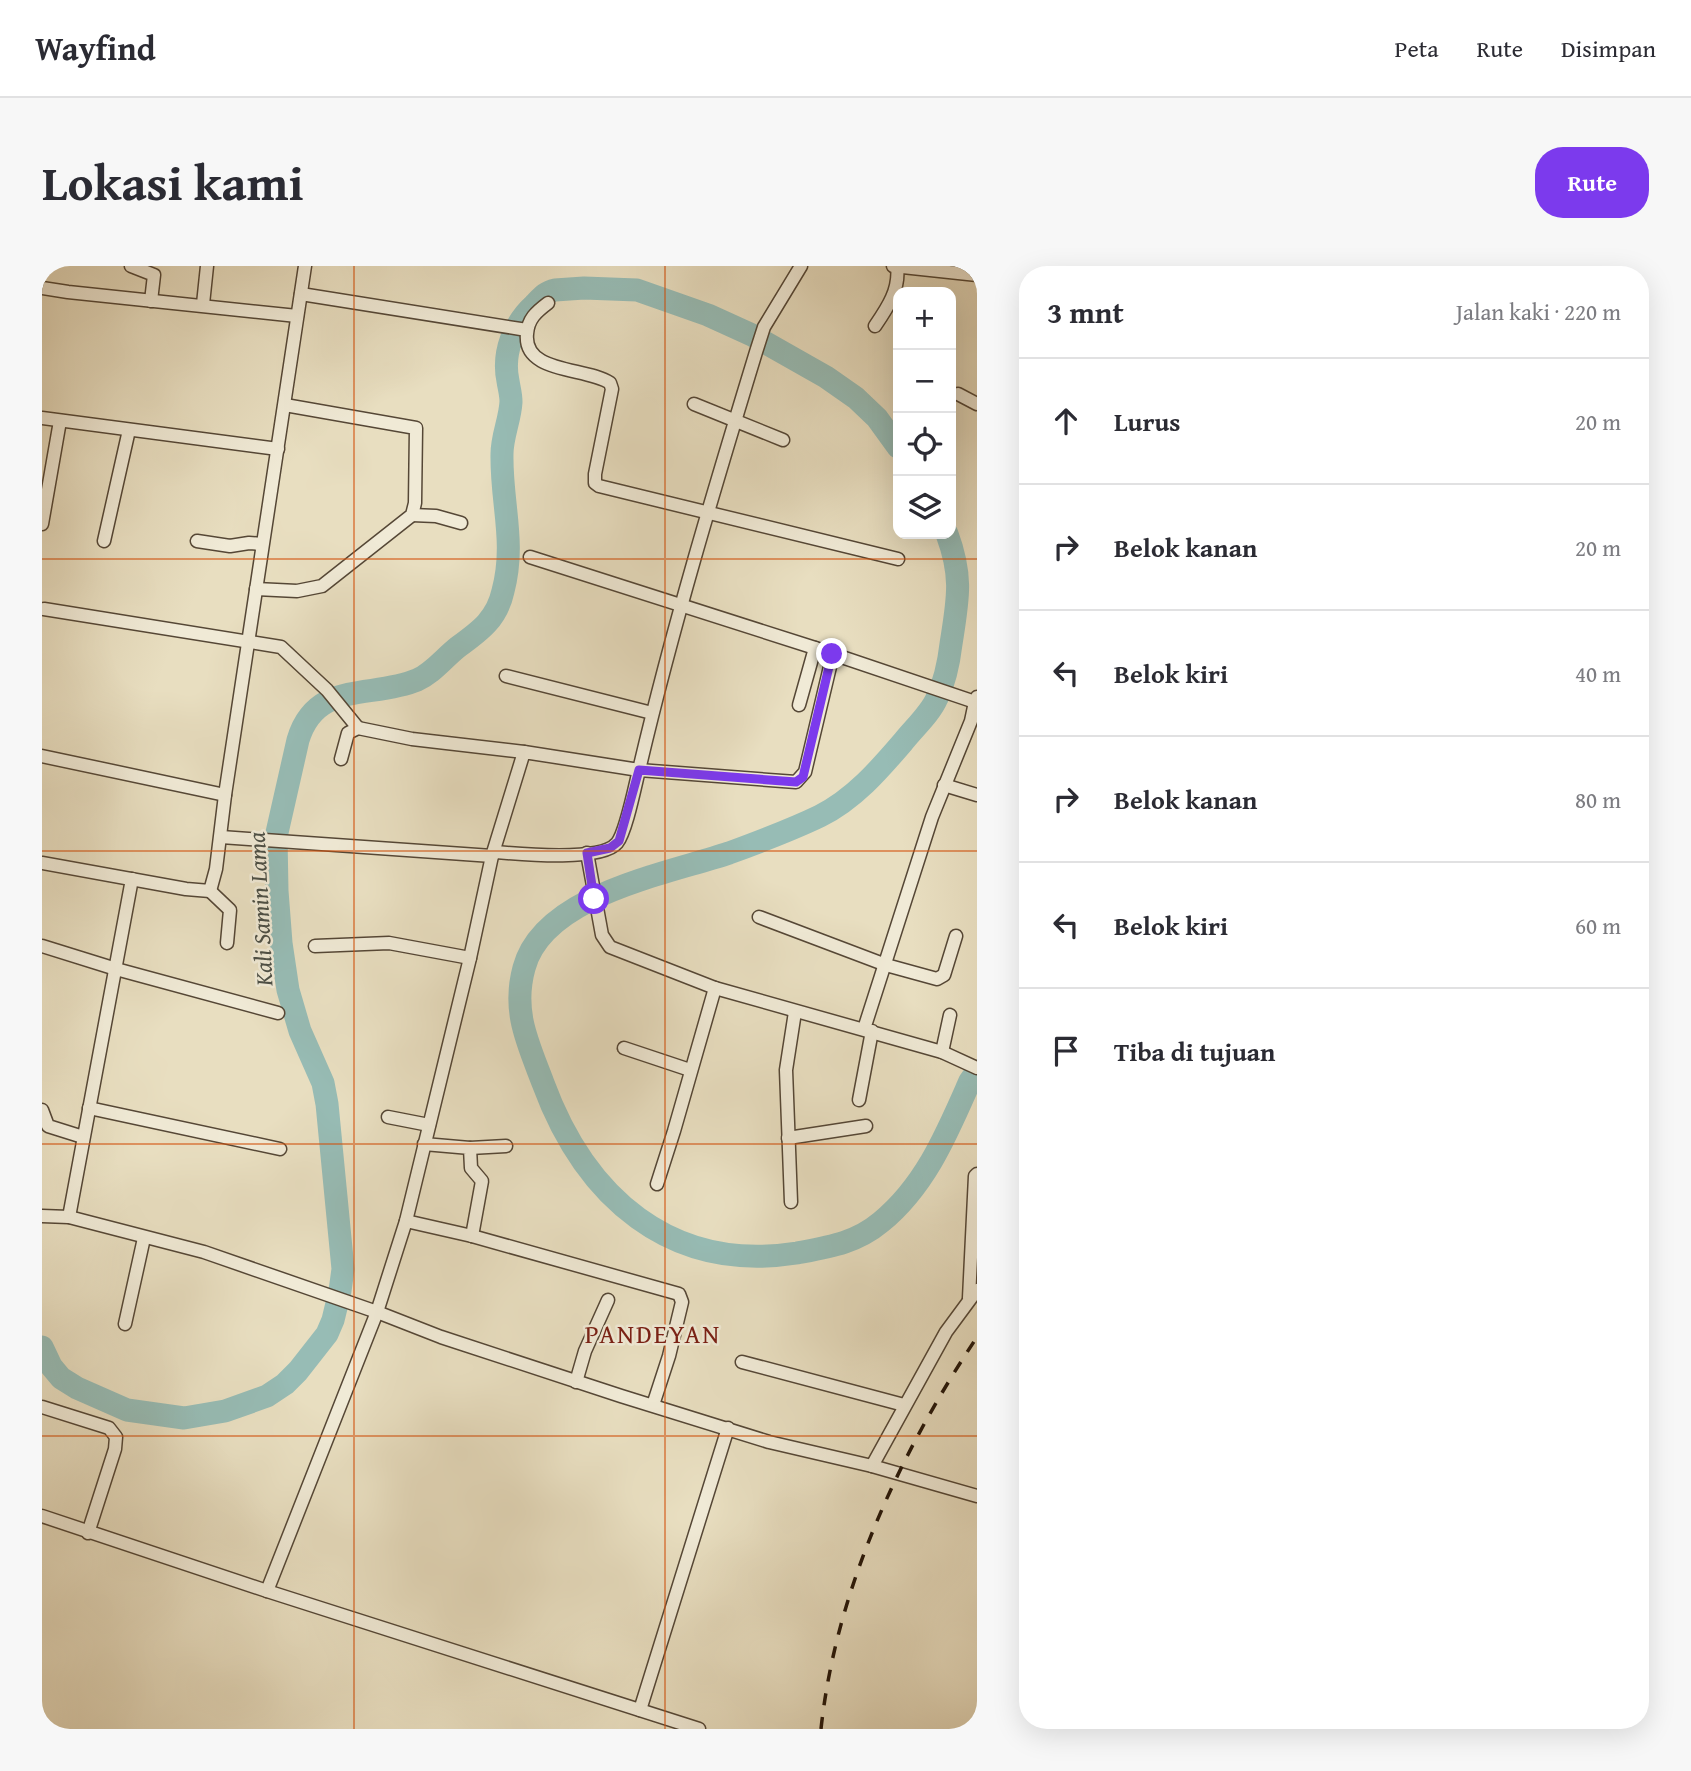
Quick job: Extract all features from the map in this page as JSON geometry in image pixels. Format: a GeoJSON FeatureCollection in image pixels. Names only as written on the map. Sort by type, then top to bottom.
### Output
{"type":"FeatureCollection","features":[{"type":"Feature","properties":{"kind":"street"},"geometry":{"type":"LineString","coordinates":[[131,266],[154,275],[151,301]]}},
{"type":"Feature","properties":{"kind":"street"},"geometry":{"type":"LineString","coordinates":[[203,304],[207,266]]}},
{"type":"Feature","properties":{"kind":"street"},"geometry":{"type":"LineString","coordinates":[[211,891],[215,879],[225,795],[305,266]]}},
{"type":"Feature","properties":{"kind":"street"},"geometry":{"type":"LineString","coordinates":[[221,837],[267,842],[538,855],[587,853],[610,848],[619,841],[708,513],[758,345],[764,327],[801,266]]}},
{"type":"Feature","properties":{"kind":"street"},"geometry":{"type":"LineString","coordinates":[[875,326],[894,294],[898,282],[896,266],[977,275]]}},
{"type":"Feature","properties":{"kind":"street"},"geometry":{"type":"LineString","coordinates":[[42,288],[297,316]]}},
{"type":"Feature","properties":{"kind":"street"},"geometry":{"type":"LineString","coordinates":[[301,294],[520,329]]}},
{"type":"Feature","properties":{"kind":"street"},"geometry":{"type":"LineString","coordinates":[[520,329],[548,303]]}},
{"type":"Feature","properties":{"kind":"street"},"geometry":{"type":"LineString","coordinates":[[520,329],[533,356],[548,364],[588,374],[610,383],[612,388],[595,474],[595,482],[603,488],[898,559]]}},
{"type":"Feature","properties":{"kind":"street"},"geometry":{"type":"LineString","coordinates":[[958,394],[977,404]]}},
{"type":"Feature","properties":{"kind":"street"},"geometry":{"type":"LineString","coordinates":[[694,404],[783,440]]}},
{"type":"Feature","properties":{"kind":"street"},"geometry":{"type":"LineString","coordinates":[[256,589],[297,591],[322,586],[412,515],[415,503],[416,428],[285,405]]}},
{"type":"Feature","properties":{"kind":"street"},"geometry":{"type":"LineString","coordinates":[[42,418],[278,449]]}},
{"type":"Feature","properties":{"kind":"street"},"geometry":{"type":"LineString","coordinates":[[42,524],[60,421]]}},
{"type":"Feature","properties":{"kind":"street"},"geometry":{"type":"LineString","coordinates":[[104,541],[129,430]]}},
{"type":"Feature","properties":{"kind":"street"},"geometry":{"type":"LineString","coordinates":[[412,515],[436,516],[460,523]]}},
{"type":"Feature","properties":{"kind":"street"},"geometry":{"type":"LineString","coordinates":[[197,541],[230,546],[262,544]]}},
{"type":"Feature","properties":{"kind":"street"},"geometry":{"type":"LineString","coordinates":[[530,557],[815,648],[927,687],[976,699],[974,721],[944,785],[886,965],[868,1030],[859,1100]]}},
{"type":"Feature","properties":{"kind":"street"},"geometry":{"type":"LineString","coordinates":[[43,611],[273,644],[289,652],[327,690],[358,728]]}},
{"type":"Feature","properties":{"kind":"street"},"geometry":{"type":"LineString","coordinates":[[799,705],[815,648]]}},
{"type":"Feature","properties":{"kind":"street"},"geometry":{"type":"LineString","coordinates":[[341,759],[348,733],[358,728],[412,739],[524,752],[639,770],[796,782],[805,772],[832,654]]}},
{"type":"Feature","properties":{"kind":"street"},"geometry":{"type":"LineString","coordinates":[[506,676],[652,713]]}},
{"type":"Feature","properties":{"kind":"street"},"geometry":{"type":"LineString","coordinates":[[267,1591],[377,1311],[406,1221],[493,854],[524,752]]}},
{"type":"Feature","properties":{"kind":"street"},"geometry":{"type":"LineString","coordinates":[[42,756],[225,795]]}},
{"type":"Feature","properties":{"kind":"street"},"geometry":{"type":"LineString","coordinates":[[944,785],[977,796]]}},
{"type":"Feature","properties":{"kind":"street"},"geometry":{"type":"LineString","coordinates":[[587,853],[602,939],[610,947],[715,988],[942,1052],[976,1067]]}},
{"type":"Feature","properties":{"kind":"street"},"geometry":{"type":"LineString","coordinates":[[42,863],[186,889],[211,891],[230,910],[227,943]]}},
{"type":"Feature","properties":{"kind":"street"},"geometry":{"type":"LineString","coordinates":[[69,1217],[132,879]]}},
{"type":"Feature","properties":{"kind":"street"},"geometry":{"type":"LineString","coordinates":[[759,917],[886,965],[940,978],[944,975],[956,936]]}},
{"type":"Feature","properties":{"kind":"street"},"geometry":{"type":"LineString","coordinates":[[315,946],[389,943],[470,958]]}},
{"type":"Feature","properties":{"kind":"street"},"geometry":{"type":"LineString","coordinates":[[42,946],[116,970],[278,1013]]}},
{"type":"Feature","properties":{"kind":"street"},"geometry":{"type":"LineString","coordinates":[[657,1184],[715,988]]}},
{"type":"Feature","properties":{"kind":"street"},"geometry":{"type":"LineString","coordinates":[[791,1202],[786,1060],[795,1012]]}},
{"type":"Feature","properties":{"kind":"street"},"geometry":{"type":"LineString","coordinates":[[942,1052],[950,1015]]}},
{"type":"Feature","properties":{"kind":"street"},"geometry":{"type":"LineString","coordinates":[[624,1048],[690,1070]]}},
{"type":"Feature","properties":{"kind":"street"},"geometry":{"type":"LineString","coordinates":[[89,1108],[280,1149]]}},
{"type":"Feature","properties":{"kind":"street"},"geometry":{"type":"LineString","coordinates":[[42,1110],[48,1126],[83,1137]]}},
{"type":"Feature","properties":{"kind":"street"},"geometry":{"type":"LineString","coordinates":[[388,1117],[429,1125]]}},
{"type":"Feature","properties":{"kind":"street"},"geometry":{"type":"LineString","coordinates":[[788,1138],[866,1126]]}},
{"type":"Feature","properties":{"kind":"street"},"geometry":{"type":"LineString","coordinates":[[424,1144],[470,1148],[506,1146]]}},
{"type":"Feature","properties":{"kind":"street"},"geometry":{"type":"LineString","coordinates":[[470,1148],[471,1168],[482,1181],[472,1236]]}},
{"type":"Feature","properties":{"kind":"street"},"geometry":{"type":"LineString","coordinates":[[872,1466],[946,1332],[973,1294],[977,1174]]}},
{"type":"Feature","properties":{"kind":"street"},"geometry":{"type":"LineString","coordinates":[[42,1216],[69,1217],[204,1252],[576,1382],[769,1442],[872,1466],[977,1496]]}},
{"type":"Feature","properties":{"kind":"street"},"geometry":{"type":"LineString","coordinates":[[406,1221],[472,1236],[679,1294],[682,1302],[669,1356],[653,1405]]}},
{"type":"Feature","properties":{"kind":"street"},"geometry":{"type":"LineString","coordinates":[[125,1324],[144,1238]]}},
{"type":"Feature","properties":{"kind":"street"},"geometry":{"type":"LineString","coordinates":[[576,1382],[585,1351],[608,1300]]}},
{"type":"Feature","properties":{"kind":"street"},"geometry":{"type":"LineString","coordinates":[[742,1362],[904,1405]]}},
{"type":"Feature","properties":{"kind":"street"},"geometry":{"type":"LineString","coordinates":[[42,1407],[110,1428],[116,1437],[115,1449],[88,1533]]}},
{"type":"Feature","properties":{"kind":"street"},"geometry":{"type":"LineString","coordinates":[[640,1710],[728,1428]]}},
{"type":"Feature","properties":{"kind":"street"},"geometry":{"type":"LineString","coordinates":[[42,1516],[699,1729]]}},
{"type":"Feature","properties":{"kind":"waterway","name":"Kali Samin Lama"},"geometry":{"type":"LineString","coordinates":[[42,1347],[51,1366],[61,1378],[77,1388],[127,1410],[184,1418],[225,1411],[267,1396],[298,1371],[327,1334],[333,1320],[343,1269],[327,1104],[323,1083],[300,1031],[288,990],[281,943],[276,837],[298,740],[306,721],[318,708],[347,695],[399,686],[423,677],[480,630],[497,609],[507,573],[508,556],[502,472],[503,441],[511,402],[507,370],[508,349],[515,330],[527,312],[548,292],[555,290],[637,290],[708,315],[752,335],[826,377],[856,398],[877,418],[893,440]]}},
{"type":"Feature","properties":{"kind":"waterway","name":"Kali Samin Lama"},"geometry":{"type":"LineString","coordinates":[[949,539],[958,588],[944,678],[930,710],[885,763],[844,801],[809,821],[729,853],[642,879],[581,905],[555,922],[536,943],[524,968],[520,999],[523,1027],[543,1083],[561,1124],[583,1160],[608,1192],[638,1218],[672,1238],[710,1251],[751,1256],[797,1253],[842,1243],[872,1229],[897,1207],[923,1175],[977,1071]]}},
{"type":"Feature","properties":{"kind":"railway"},"geometry":{"type":"LineString","coordinates":[[821,1729],[841,1625],[876,1524],[922,1428],[977,1337]]}},
{"type":"Feature","properties":{"kind":"district","name":"PANDEYAN"},"geometry":{"type":"Point","coordinates":[653,1333]}},
{"type":"Feature","properties":{"kind":"route"},"geometry":{"type":"LineString","coordinates":[[594,899],[587,853],[610,848],[619,841],[639,770],[796,782],[803,777],[832,654]]}}]}
